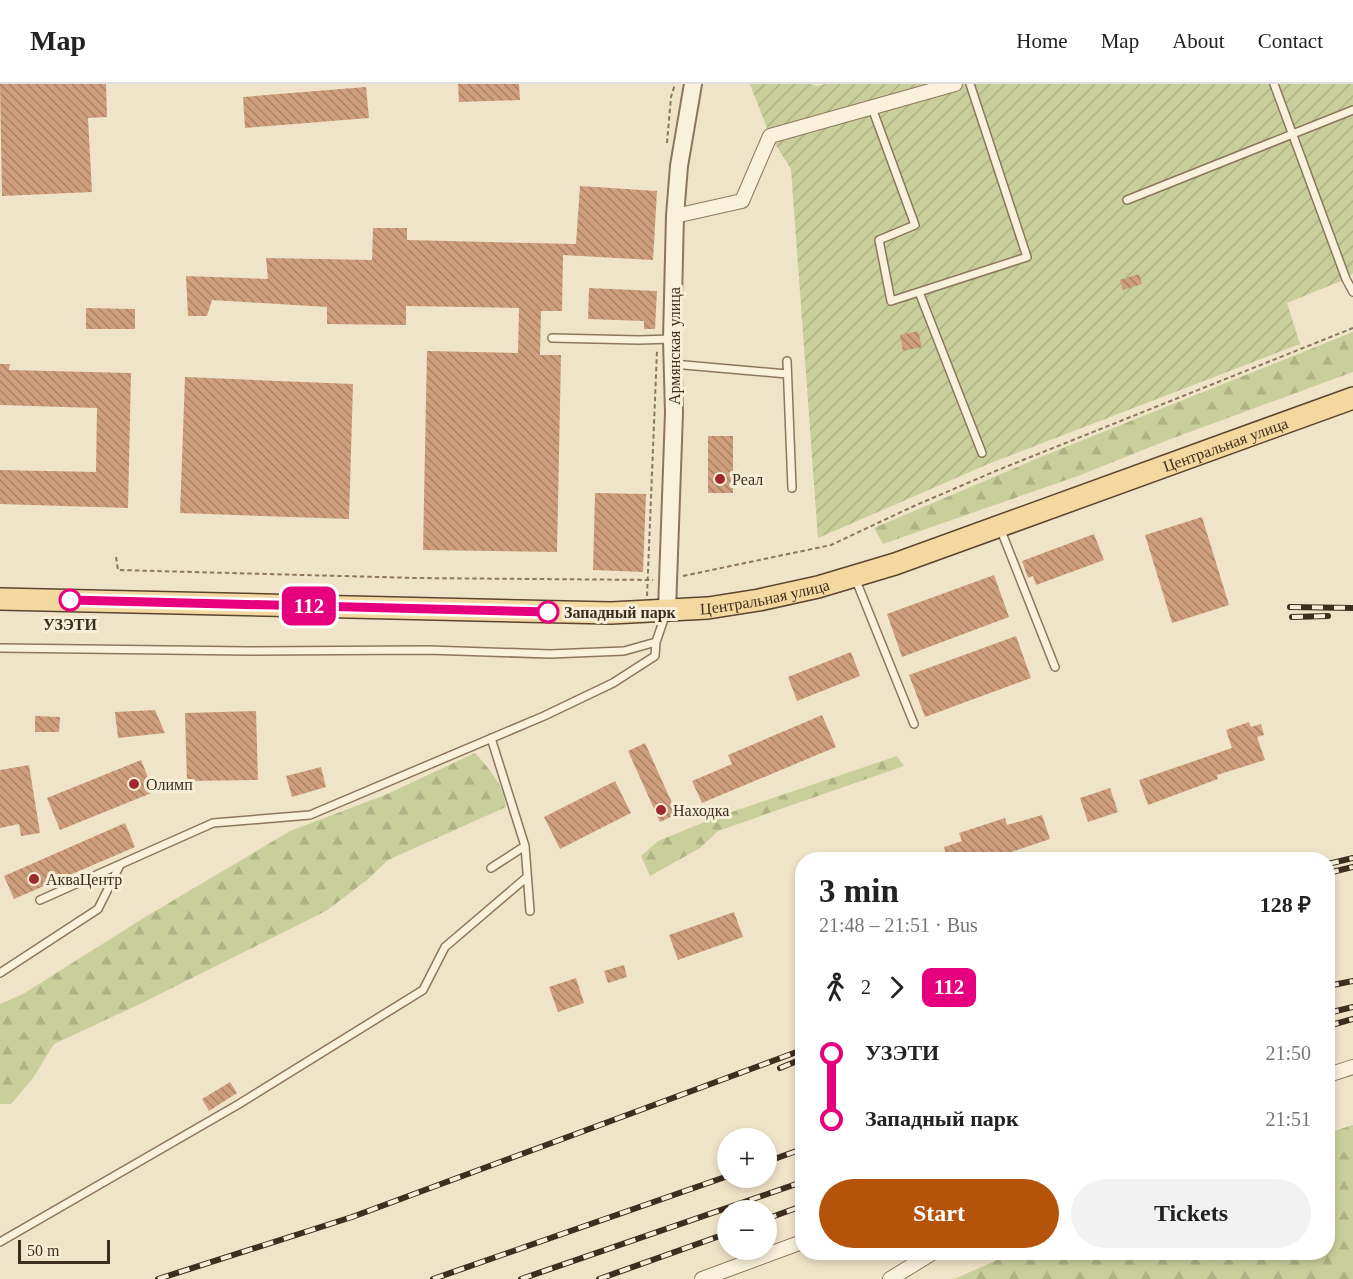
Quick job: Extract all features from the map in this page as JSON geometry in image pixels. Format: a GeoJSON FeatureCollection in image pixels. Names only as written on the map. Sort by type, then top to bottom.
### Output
{"type":"FeatureCollection","features":[{"type":"Feature","properties":{"kind":"main road","name":"Центральная улица"},"geometry":{"type":"LineString","coordinates":[[0,599],[611,613],[708,608],[818,587],[895,564],[1353,398]]}},
{"type":"Feature","properties":{"kind":"street","name":"Армянская улица"},"geometry":{"type":"LineString","coordinates":[[667,610],[674,413],[672,339],[675,216],[679,166],[693,84]]}},
{"type":"Feature","properties":{"kind":"street"},"geometry":{"type":"LineString","coordinates":[[675,216],[742,201],[770,136],[955,84]]}},
{"type":"Feature","properties":{"kind":"street"},"geometry":{"type":"LineString","coordinates":[[1335,1073],[1353,1067]]}},
{"type":"Feature","properties":{"kind":"street"},"geometry":{"type":"LineString","coordinates":[[702,1279],[795,1245]]}},
{"type":"Feature","properties":{"kind":"street"},"geometry":{"type":"LineString","coordinates":[[890,1279],[921,1260]]}},
{"type":"Feature","properties":{"kind":"lane"},"geometry":{"type":"LineString","coordinates":[[872,108],[915,225],[879,240],[891,301],[1027,257],[970,84]]}},
{"type":"Feature","properties":{"kind":"lane"},"geometry":{"type":"LineString","coordinates":[[1274,84],[1346,279],[1353,292]]}},
{"type":"Feature","properties":{"kind":"lane"},"geometry":{"type":"LineString","coordinates":[[1127,200],[1353,110]]}},
{"type":"Feature","properties":{"kind":"lane"},"geometry":{"type":"LineString","coordinates":[[919,292],[982,453]]}},
{"type":"Feature","properties":{"kind":"lane"},"geometry":{"type":"LineString","coordinates":[[552,338],[672,339]]}},
{"type":"Feature","properties":{"kind":"lane"},"geometry":{"type":"LineString","coordinates":[[787,361],[792,488]]}},
{"type":"Feature","properties":{"kind":"lane"},"geometry":{"type":"LineString","coordinates":[[673,364],[787,374]]}},
{"type":"Feature","properties":{"kind":"lane"},"geometry":{"type":"LineString","coordinates":[[999,526],[1054,667]]}},
{"type":"Feature","properties":{"kind":"lane"},"geometry":{"type":"LineString","coordinates":[[854,576],[914,724]]}},
{"type":"Feature","properties":{"kind":"lane"},"geometry":{"type":"LineString","coordinates":[[40,900],[213,823],[310,815],[544,716],[613,683],[655,656],[656,642],[667,610]]}},
{"type":"Feature","properties":{"kind":"lane"},"geometry":{"type":"LineString","coordinates":[[0,648],[428,650],[550,654],[624,651],[656,642]]}},
{"type":"Feature","properties":{"kind":"lane"},"geometry":{"type":"LineString","coordinates":[[490,738],[525,846],[530,911]]}},
{"type":"Feature","properties":{"kind":"lane"},"geometry":{"type":"LineString","coordinates":[[491,868],[525,846]]}},
{"type":"Feature","properties":{"kind":"lane"},"geometry":{"type":"LineString","coordinates":[[0,973],[98,909],[120,865]]}},
{"type":"Feature","properties":{"kind":"lane"},"geometry":{"type":"LineString","coordinates":[[0,1242],[238,1104],[423,990],[445,947],[527,878]]}},
{"type":"Feature","properties":{"kind":"path"},"geometry":{"type":"LineString","coordinates":[[116,557],[118,570],[256,575],[554,580],[647,581],[668,578],[831,545],[998,470],[1353,328]]}},
{"type":"Feature","properties":{"kind":"green space"},"geometry":{"type":"Polygon","coordinates":[[[750,84],[811,84],[817,86],[825,84],[1353,84],[1353,273],[1346,279],[1287,303],[1300,344],[993,462],[818,538],[791,169],[770,136],[750,84]]]}},
{"type":"Feature","properties":{"kind":"green space"},"geometry":{"type":"Polygon","coordinates":[[[1353,332],[1353,372],[1168,440],[1078,476],[883,544],[874,528],[1043,456],[1353,332]]]}},
{"type":"Feature","properties":{"kind":"green space"},"geometry":{"type":"Polygon","coordinates":[[[475,753],[499,785],[506,807],[388,860],[367,880],[326,911],[142,1003],[54,1044],[33,1078],[11,1104],[0,1104],[0,1004],[23,994],[142,919],[290,831],[385,795],[475,753]]]}},
{"type":"Feature","properties":{"kind":"green space"},"geometry":{"type":"Polygon","coordinates":[[[897,756],[904,766],[718,831],[700,848],[650,876],[641,856],[658,841],[717,817],[897,756]]]}},
{"type":"Feature","properties":{"kind":"green space"},"geometry":{"type":"Polygon","coordinates":[[[1353,1125],[1353,1279],[954,1279],[997,1260],[1335,1260],[1335,1131],[1353,1125]]]}},
{"type":"Feature","properties":{"kind":"building"},"geometry":{"type":"Polygon","coordinates":[[[0,84],[106,84],[107,117],[88,118],[92,192],[2,196],[0,84]]]}},
{"type":"Feature","properties":{"kind":"building"},"geometry":{"type":"Polygon","coordinates":[[[458,84],[519,84],[520,100],[459,102],[458,84]]]}},
{"type":"Feature","properties":{"kind":"building"},"geometry":{"type":"Polygon","coordinates":[[[366,87],[369,118],[245,128],[243,97],[366,87]]]}},
{"type":"Feature","properties":{"kind":"building"},"geometry":{"type":"Polygon","coordinates":[[[580,186],[657,191],[653,260],[563,255],[562,311],[541,311],[540,355],[561,355],[557,552],[423,550],[427,351],[518,353],[519,308],[406,306],[406,325],[327,324],[327,307],[212,300],[207,316],[188,316],[186,276],[268,279],[266,258],[372,260],[373,228],[407,228],[407,240],[576,244],[580,186]]]}},
{"type":"Feature","properties":{"kind":"building"},"geometry":{"type":"Polygon","coordinates":[[[1139,274],[1142,284],[1123,290],[1120,280],[1139,274]]]}},
{"type":"Feature","properties":{"kind":"building"},"geometry":{"type":"Polygon","coordinates":[[[589,288],[657,291],[655,329],[644,329],[644,321],[588,319],[589,288]]]}},
{"type":"Feature","properties":{"kind":"building"},"geometry":{"type":"Polygon","coordinates":[[[86,308],[135,309],[135,329],[86,329],[86,308]]]}},
{"type":"Feature","properties":{"kind":"building"},"geometry":{"type":"Polygon","coordinates":[[[918,331],[922,347],[903,351],[900,335],[918,331]]]}},
{"type":"Feature","properties":{"kind":"building"},"geometry":{"type":"Polygon","coordinates":[[[0,364],[10,364],[9,370],[131,373],[128,508],[0,504],[0,470],[96,472],[97,408],[0,405],[0,364]]]}},
{"type":"Feature","properties":{"kind":"building"},"geometry":{"type":"Polygon","coordinates":[[[185,377],[353,384],[349,519],[180,513],[185,377]]]}},
{"type":"Feature","properties":{"kind":"building"},"geometry":{"type":"Polygon","coordinates":[[[708,436],[733,436],[733,493],[708,493],[708,436]]]}},
{"type":"Feature","properties":{"kind":"building"},"geometry":{"type":"Polygon","coordinates":[[[595,493],[646,494],[643,572],[593,570],[595,493]]]}},
{"type":"Feature","properties":{"kind":"building"},"geometry":{"type":"Polygon","coordinates":[[[1202,517],[1229,605],[1172,623],[1145,535],[1202,517]]]}},
{"type":"Feature","properties":{"kind":"building"},"geometry":{"type":"Polygon","coordinates":[[[1094,534],[1104,560],[1036,585],[1033,576],[1028,578],[1022,561],[1094,534]]]}},
{"type":"Feature","properties":{"kind":"building"},"geometry":{"type":"Polygon","coordinates":[[[994,575],[1009,617],[902,657],[887,614],[994,575]]]}},
{"type":"Feature","properties":{"kind":"building"},"geometry":{"type":"Polygon","coordinates":[[[1016,636],[1031,678],[925,717],[909,675],[1016,636]]]}},
{"type":"Feature","properties":{"kind":"building"},"geometry":{"type":"Polygon","coordinates":[[[851,652],[860,676],[797,701],[788,677],[851,652]]]}},
{"type":"Feature","properties":{"kind":"building"},"geometry":{"type":"Polygon","coordinates":[[[155,710],[165,733],[118,738],[115,712],[155,710]]]}},
{"type":"Feature","properties":{"kind":"building"},"geometry":{"type":"Polygon","coordinates":[[[256,711],[258,780],[187,781],[185,713],[256,711]]]}},
{"type":"Feature","properties":{"kind":"building"},"geometry":{"type":"Polygon","coordinates":[[[822,715],[836,747],[702,803],[692,781],[732,764],[728,755],[822,715]]]}},
{"type":"Feature","properties":{"kind":"building"},"geometry":{"type":"Polygon","coordinates":[[[35,716],[60,717],[59,732],[35,732],[35,716]]]}},
{"type":"Feature","properties":{"kind":"building"},"geometry":{"type":"Polygon","coordinates":[[[1249,722],[1251,727],[1261,724],[1264,735],[1257,737],[1265,760],[1217,775],[1218,779],[1148,805],[1139,780],[1232,748],[1226,730],[1249,722]]]}},
{"type":"Feature","properties":{"kind":"building"},"geometry":{"type":"Polygon","coordinates":[[[645,743],[677,814],[660,822],[628,751],[645,743]]]}},
{"type":"Feature","properties":{"kind":"building"},"geometry":{"type":"Polygon","coordinates":[[[141,760],[154,792],[60,830],[47,798],[141,760]]]}},
{"type":"Feature","properties":{"kind":"building"},"geometry":{"type":"Polygon","coordinates":[[[29,765],[40,833],[21,836],[19,824],[0,828],[0,770],[29,765]]]}},
{"type":"Feature","properties":{"kind":"building"},"geometry":{"type":"Polygon","coordinates":[[[321,767],[326,787],[292,797],[286,776],[321,767]]]}},
{"type":"Feature","properties":{"kind":"building"},"geometry":{"type":"Polygon","coordinates":[[[615,781],[631,813],[560,849],[544,817],[615,781]]]}},
{"type":"Feature","properties":{"kind":"building"},"geometry":{"type":"Polygon","coordinates":[[[1110,788],[1118,812],[1088,822],[1080,798],[1110,788]]]}},
{"type":"Feature","properties":{"kind":"building"},"geometry":{"type":"Polygon","coordinates":[[[1042,815],[1050,839],[1012,852],[946,852],[944,847],[962,841],[959,833],[1005,818],[1007,825],[1042,815]]]}},
{"type":"Feature","properties":{"kind":"building"},"geometry":{"type":"Polygon","coordinates":[[[125,823],[135,847],[14,899],[4,876],[125,823]]]}},
{"type":"Feature","properties":{"kind":"building"},"geometry":{"type":"Polygon","coordinates":[[[734,912],[743,937],[678,960],[669,935],[734,912]]]}},
{"type":"Feature","properties":{"kind":"building"},"geometry":{"type":"Polygon","coordinates":[[[624,965],[627,977],[608,983],[604,971],[624,965]]]}},
{"type":"Feature","properties":{"kind":"building"},"geometry":{"type":"Polygon","coordinates":[[[576,978],[584,1003],[558,1012],[549,987],[576,978]]]}},
{"type":"Feature","properties":{"kind":"building"},"geometry":{"type":"Polygon","coordinates":[[[230,1082],[237,1093],[209,1111],[202,1099],[230,1082]]]}},
{"type":"Feature","properties":{"kind":"railway"},"geometry":{"type":"LineString","coordinates":[[1290,607],[1353,608]]}},
{"type":"Feature","properties":{"kind":"railway"},"geometry":{"type":"LineString","coordinates":[[1292,617],[1328,616]]}},
{"type":"Feature","properties":{"kind":"railway"},"geometry":{"type":"LineString","coordinates":[[1335,862],[1353,858]]}},
{"type":"Feature","properties":{"kind":"railway"},"geometry":{"type":"LineString","coordinates":[[1335,871],[1353,867]]}},
{"type":"Feature","properties":{"kind":"railway"},"geometry":{"type":"LineString","coordinates":[[1335,985],[1353,981]]}},
{"type":"Feature","properties":{"kind":"railway"},"geometry":{"type":"LineString","coordinates":[[1335,1011],[1353,1007]]}},
{"type":"Feature","properties":{"kind":"railway"},"geometry":{"type":"LineString","coordinates":[[1335,1024],[1353,1019]]}},
{"type":"Feature","properties":{"kind":"railway"},"geometry":{"type":"LineString","coordinates":[[158,1279],[352,1217],[795,1053]]}},
{"type":"Feature","properties":{"kind":"railway"},"geometry":{"type":"LineString","coordinates":[[780,1068],[795,1062]]}},
{"type":"Feature","properties":{"kind":"railway"},"geometry":{"type":"LineString","coordinates":[[777,1158],[795,1152]]}},
{"type":"Feature","properties":{"kind":"railway"},"geometry":{"type":"LineString","coordinates":[[433,1279],[717,1180]]}},
{"type":"Feature","properties":{"kind":"railway"},"geometry":{"type":"LineString","coordinates":[[521,1279],[795,1184]]}},
{"type":"Feature","properties":{"kind":"railway"},"geometry":{"type":"LineString","coordinates":[[777,1215],[795,1209]]}},
{"type":"Feature","properties":{"kind":"railway"},"geometry":{"type":"LineString","coordinates":[[599,1279],[717,1237]]}},
{"type":"Feature","properties":{"kind":"bus line","name":"112"},"geometry":{"type":"LineString","coordinates":[[70,600],[548,612]]}},
{"type":"Feature","properties":{"kind":"place","name":"Реал"},"geometry":{"type":"Point","coordinates":[720,479]}},
{"type":"Feature","properties":{"kind":"place","name":"УЗЭТИ"},"geometry":{"type":"Point","coordinates":[70,600]}},
{"type":"Feature","properties":{"kind":"place","name":"Западный парк"},"geometry":{"type":"Point","coordinates":[548,612]}},
{"type":"Feature","properties":{"kind":"place","name":"Олимп"},"geometry":{"type":"Point","coordinates":[134,784]}},
{"type":"Feature","properties":{"kind":"place","name":"Находка"},"geometry":{"type":"Point","coordinates":[661,810]}},
{"type":"Feature","properties":{"kind":"place","name":"АкваЦентр"},"geometry":{"type":"Point","coordinates":[34,879]}}]}
